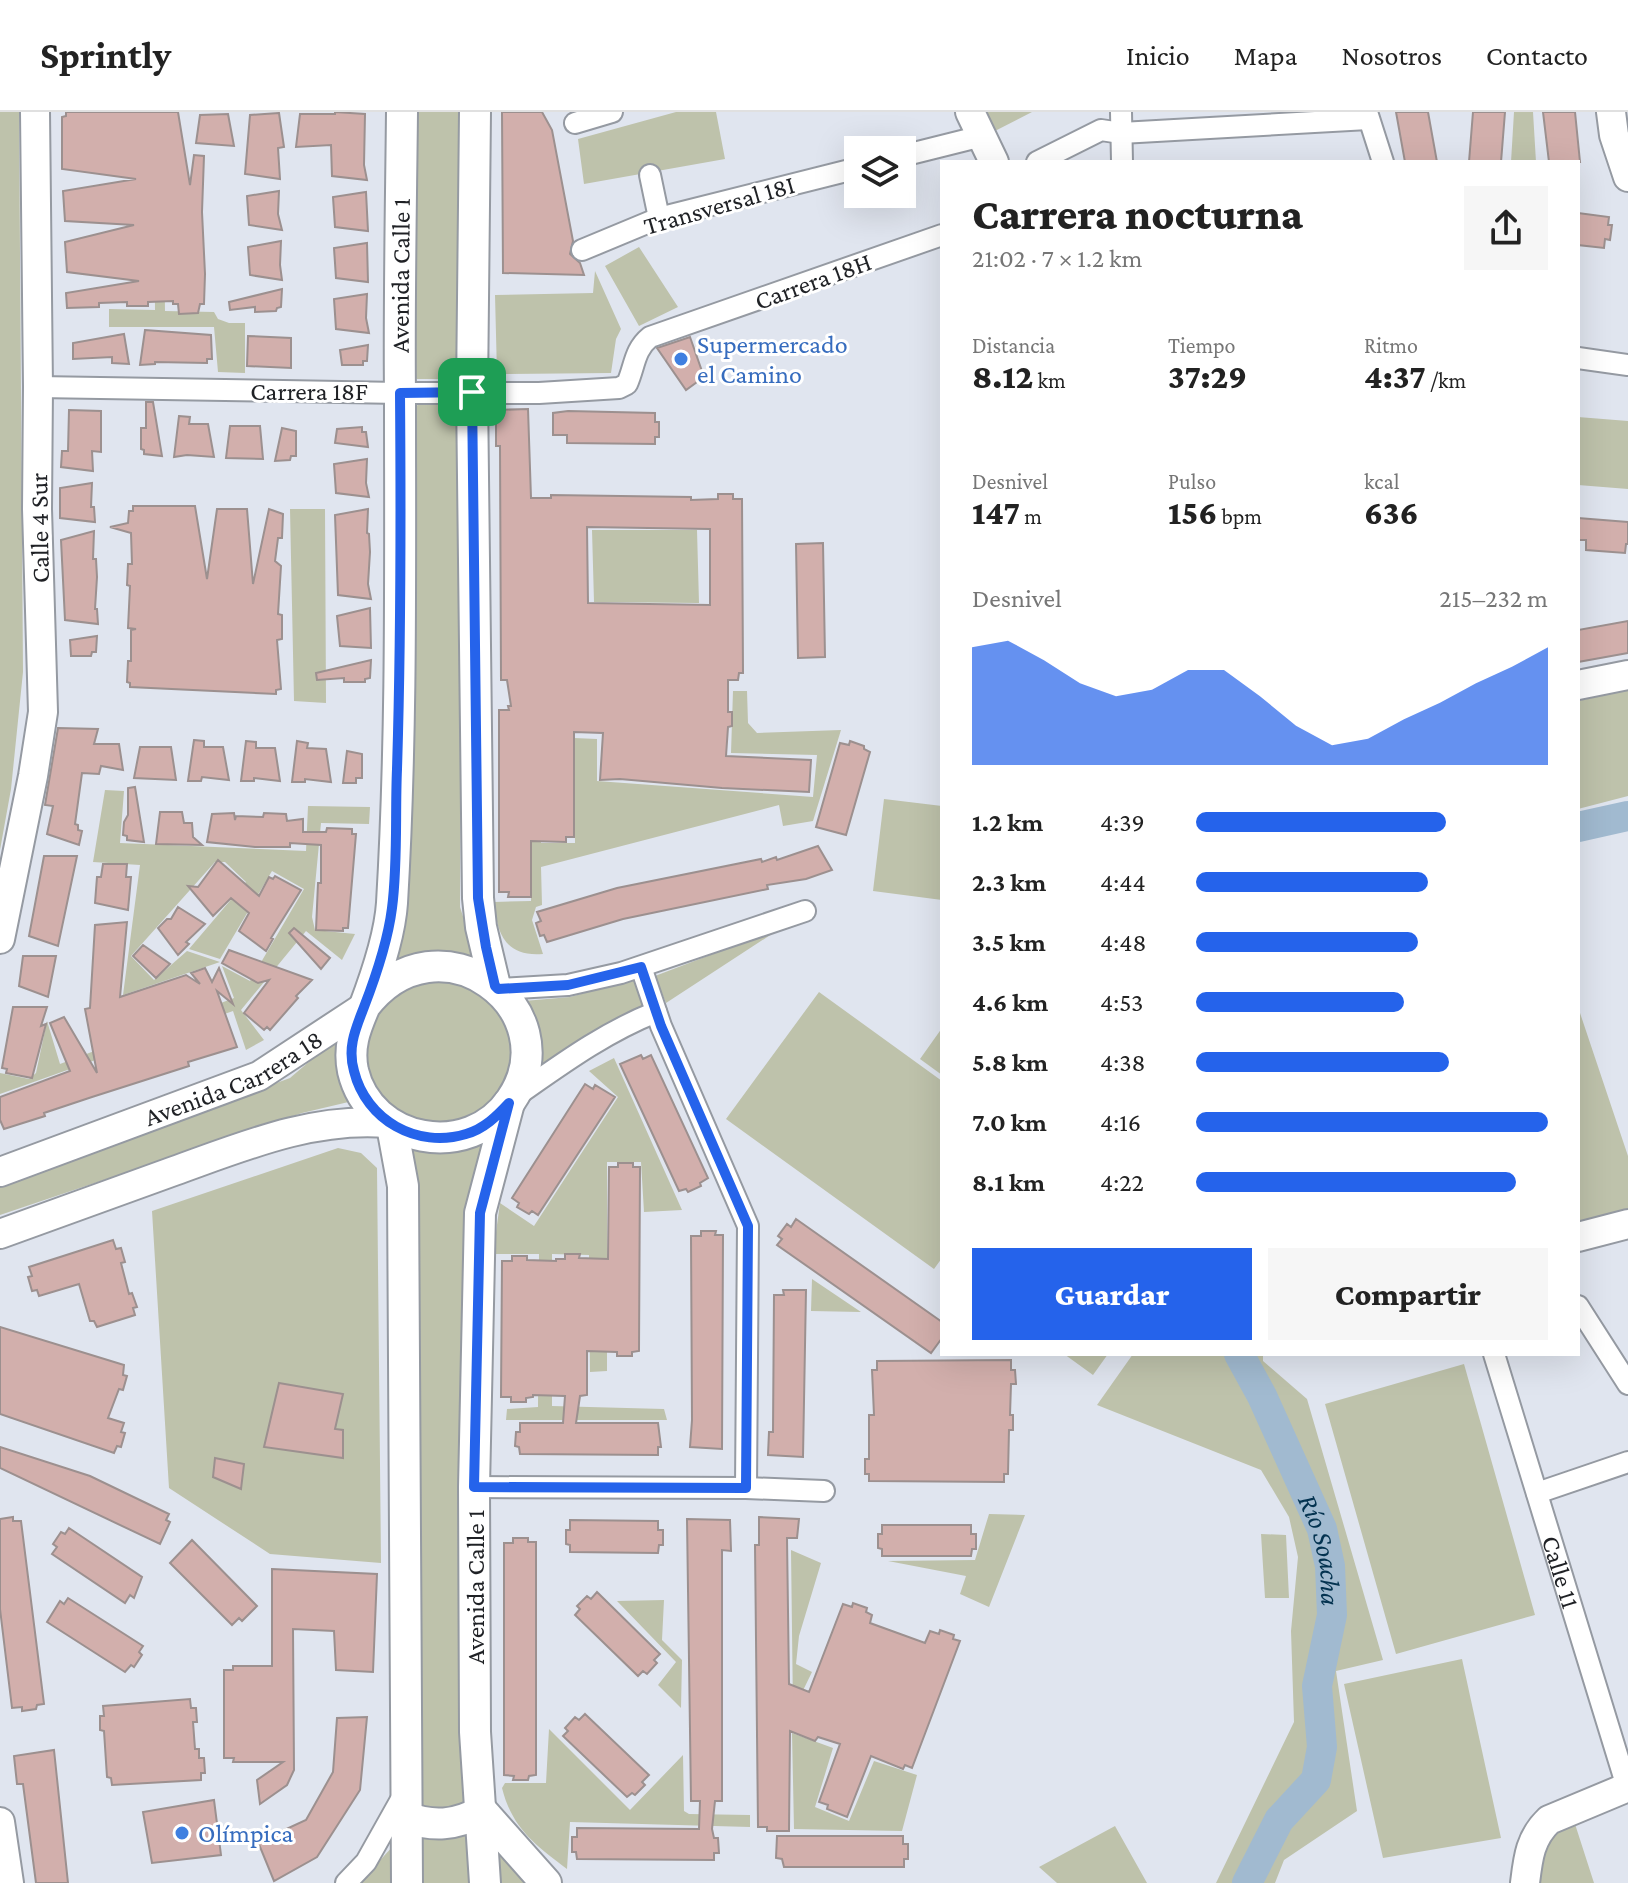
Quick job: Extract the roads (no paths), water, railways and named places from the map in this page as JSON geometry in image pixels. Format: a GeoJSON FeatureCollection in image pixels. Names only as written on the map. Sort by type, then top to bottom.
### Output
{"type":"FeatureCollection","features":[{"type":"Feature","properties":{"kind":"main road","name":"Calle 4 Sur"},"geometry":{"type":"LineString","coordinates":[[0,939],[43,712],[37,509],[35,112]]}},
{"type":"Feature","properties":{"kind":"main road","name":"Avenida Calle 1"},"geometry":{"type":"LineString","coordinates":[[364,1007],[392,908],[401,603],[402,112]]}},
{"type":"Feature","properties":{"kind":"main road"},"geometry":{"type":"LineString","coordinates":[[364,1007],[351,1047],[352,1067],[358,1087],[368,1104],[390,1124],[416,1136],[443,1139],[468,1134],[491,1121],[511,1100],[522,1076],[526,1053],[522,1029],[513,1007],[496,987],[481,927],[478,898],[472,392],[475,112]]}},
{"type":"Feature","properties":{"kind":"main road"},"geometry":{"type":"LineString","coordinates":[[1611,112],[1614,135],[1628,177]]}},
{"type":"Feature","properties":{"kind":"main road"},"geometry":{"type":"LineString","coordinates":[[976,124],[993,160]]}},
{"type":"Feature","properties":{"kind":"main road"},"geometry":{"type":"LineString","coordinates":[[1580,685],[1628,675]]}},
{"type":"Feature","properties":{"kind":"main road","name":"Avenida Carrera 18"},"geometry":{"type":"LineString","coordinates":[[0,1172],[259,1076],[364,1007],[386,983],[406,972],[429,966],[453,967],[475,973],[496,987]]}},
{"type":"Feature","properties":{"kind":"main road","name":"Avenida Calle 1"},"geometry":{"type":"LineString","coordinates":[[485,1883],[475,1732],[474,1487],[480,1213],[511,1100]]}},
{"type":"Feature","properties":{"kind":"main road"},"geometry":{"type":"LineString","coordinates":[[0,1234],[257,1141],[317,1124],[358,1121],[390,1124]]}},
{"type":"Feature","properties":{"kind":"main road"},"geometry":{"type":"LineString","coordinates":[[390,1124],[401,1163],[403,1186],[407,1883]]}},
{"type":"Feature","properties":{"kind":"main road"},"geometry":{"type":"LineString","coordinates":[[1580,1236],[1628,1224]]}},
{"type":"Feature","properties":{"kind":"main road"},"geometry":{"type":"LineString","coordinates":[[1525,1883],[1530,1846],[1539,1829],[1549,1820],[1628,1788]]}},
{"type":"Feature","properties":{"kind":"main road"},"geometry":{"type":"LineString","coordinates":[[405,1805],[436,1825],[468,1819],[482,1811],[546,1883]]}},
{"type":"Feature","properties":{"kind":"main road"},"geometry":{"type":"LineString","coordinates":[[0,1822],[9,1883]]}},
{"type":"Feature","properties":{"kind":"street"},"geometry":{"type":"LineString","coordinates":[[1121,112],[1122,160]]}},
{"type":"Feature","properties":{"kind":"street"},"geometry":{"type":"LineString","coordinates":[[575,123],[605,113]]}},
{"type":"Feature","properties":{"kind":"street"},"geometry":{"type":"LineString","coordinates":[[1041,160],[1101,130],[1121,133],[1368,116],[1382,160]]}},
{"type":"Feature","properties":{"kind":"street"},"geometry":{"type":"LineString","coordinates":[[916,150],[976,124]]}},
{"type":"Feature","properties":{"kind":"street","name":"Transversal 18I"},"geometry":{"type":"LineString","coordinates":[[582,250],[659,218],[844,172]]}},
{"type":"Feature","properties":{"kind":"street"},"geometry":{"type":"LineString","coordinates":[[650,175],[659,218]]}},
{"type":"Feature","properties":{"kind":"street","name":"Carrera 18H"},"geometry":{"type":"LineString","coordinates":[[627,384],[640,345],[650,337],[940,236]]}},
{"type":"Feature","properties":{"kind":"street"},"geometry":{"type":"LineString","coordinates":[[1580,358],[1628,365]]}},
{"type":"Feature","properties":{"kind":"street","name":"Carrera 18F"},"geometry":{"type":"LineString","coordinates":[[38,387],[539,393],[619,388],[627,384]]}},
{"type":"Feature","properties":{"kind":"street","name":"Avenida Carrera 18"},"geometry":{"type":"LineString","coordinates":[[496,987],[568,985],[641,967],[805,911]]}},
{"type":"Feature","properties":{"kind":"street"},"geometry":{"type":"LineString","coordinates":[[641,967],[656,1012],[748,1226],[746,1488]]}},
{"type":"Feature","properties":{"kind":"street"},"geometry":{"type":"LineString","coordinates":[[511,1100],[598,1040],[656,1012]]}},
{"type":"Feature","properties":{"kind":"street"},"geometry":{"type":"LineString","coordinates":[[1580,1309],[1628,1384]]}},
{"type":"Feature","properties":{"kind":"street","name":"Calle 11"},"geometry":{"type":"LineString","coordinates":[[1495,1356],[1628,1788]]}},
{"type":"Feature","properties":{"kind":"street"},"geometry":{"type":"LineString","coordinates":[[1537,1493],[1628,1462]]}},
{"type":"Feature","properties":{"kind":"street"},"geometry":{"type":"LineString","coordinates":[[474,1487],[824,1491]]}},
{"type":"Feature","properties":{"kind":"street"},"geometry":{"type":"LineString","coordinates":[[346,1883],[366,1862],[405,1805]]}},
{"type":"Feature","properties":{"kind":"waterway","name":"Río Soacha"},"geometry":{"type":"LineString","coordinates":[[1580,827],[1628,816]]}},
{"type":"Feature","properties":{"kind":"waterway","name":"Río Soacha"},"geometry":{"type":"LineString","coordinates":[[1240,1356],[1262,1396],[1322,1529],[1330,1566],[1332,1615],[1317,1686],[1322,1747],[1316,1780],[1279,1820],[1247,1883]]}},
{"type":"Feature","properties":{"kind":"place","name":"Supermercado el Camino"},"geometry":{"type":"Point","coordinates":[681,359]}},
{"type":"Feature","properties":{"kind":"place","name":"Olímpica"},"geometry":{"type":"Point","coordinates":[182,1833]}}]}
